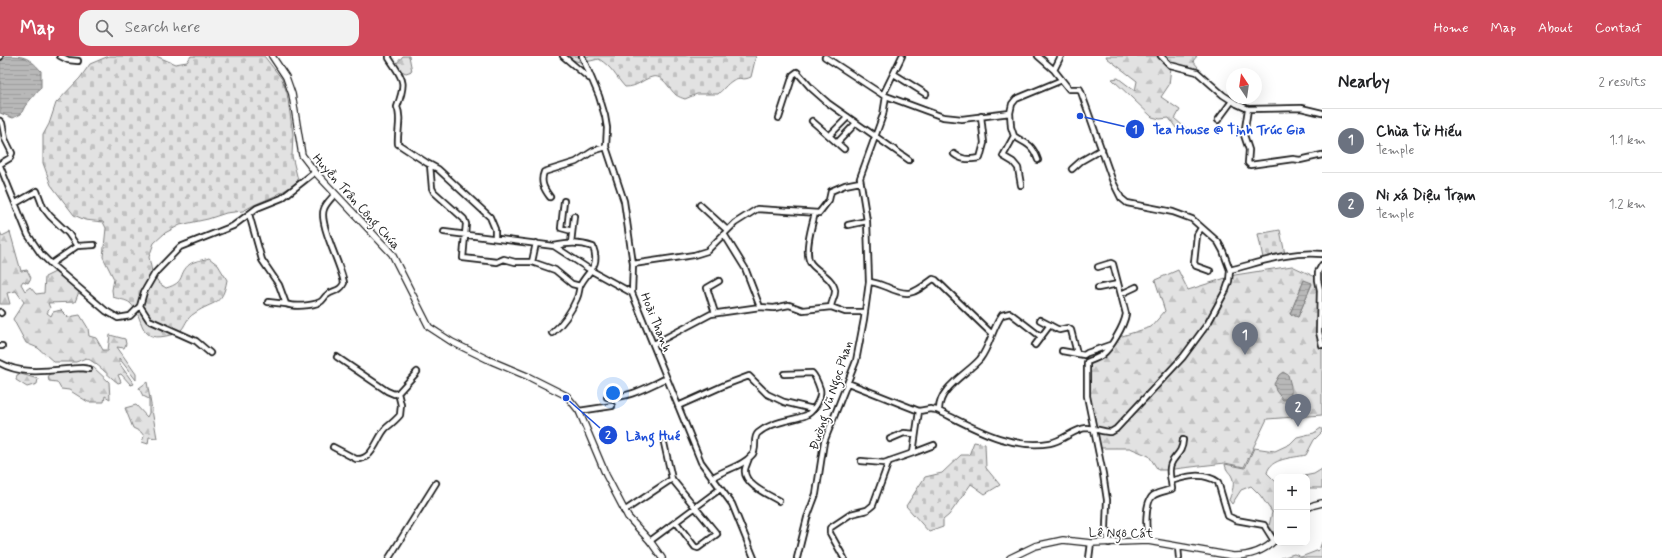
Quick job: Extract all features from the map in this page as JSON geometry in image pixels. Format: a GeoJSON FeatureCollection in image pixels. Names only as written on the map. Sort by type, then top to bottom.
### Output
{"type":"FeatureCollection","features":[{"type":"Feature","properties":{"kind":"street"},"geometry":{"type":"LineString","coordinates":[[60,56],[68,60],[78,61]]}},
{"type":"Feature","properties":{"kind":"street","name":"Huyền Trân Công Chúa"},"geometry":{"type":"LineString","coordinates":[[272,56],[286,77],[292,94],[302,155],[315,172],[392,254],[428,326],[452,342],[567,396],[579,411],[606,475],[624,511],[650,541],[662,558]]}},
{"type":"Feature","properties":{"kind":"street"},"geometry":{"type":"LineString","coordinates":[[389,56],[388,58],[402,78],[403,91],[397,107],[400,113],[397,133],[398,144],[438,169],[490,217],[495,229],[495,238]]}},
{"type":"Feature","properties":{"kind":"street"},"geometry":{"type":"LineString","coordinates":[[563,56],[591,79]]}},
{"type":"Feature","properties":{"kind":"street","name":"Hoài Thanh"},"geometry":{"type":"LineString","coordinates":[[582,56],[599,96],[607,128],[606,147],[624,201],[633,264],[632,293],[702,462],[732,504],[754,558]]}},
{"type":"Feature","properties":{"kind":"street","name":"Đường Vũ Ngọc Phan"},"geometry":{"type":"LineString","coordinates":[[797,558],[807,518],[816,494],[824,442],[856,361],[869,282],[867,221],[860,182],[861,172],[883,115],[884,95],[902,56]]}},
{"type":"Feature","properties":{"kind":"street"},"geometry":{"type":"LineString","coordinates":[[848,383],[919,412],[930,409],[939,411],[1001,440],[1023,444],[1049,443],[1061,440],[1086,428],[1110,432],[1116,429],[1183,357],[1208,323],[1226,290],[1229,280],[1230,270],[1218,242],[1192,219],[1173,212],[1127,204],[1120,198],[1112,182],[1102,149],[1080,90],[1069,88],[1054,70],[1038,56]]}},
{"type":"Feature","properties":{"kind":"street"},"geometry":{"type":"LineString","coordinates":[[1054,70],[1061,56]]}},
{"type":"Feature","properties":{"kind":"street"},"geometry":{"type":"LineString","coordinates":[[1161,56],[1170,65],[1197,72],[1226,96]]}},
{"type":"Feature","properties":{"kind":"street"},"geometry":{"type":"LineString","coordinates":[[825,57],[884,95],[943,117],[962,119],[1010,114]]}},
{"type":"Feature","properties":{"kind":"street"},"geometry":{"type":"LineString","coordinates":[[779,118],[793,75],[797,72],[811,88],[828,103],[909,160]]}},
{"type":"Feature","properties":{"kind":"street"},"geometry":{"type":"LineString","coordinates":[[894,74],[926,94]]}},
{"type":"Feature","properties":{"kind":"street"},"geometry":{"type":"LineString","coordinates":[[1038,160],[1031,146],[1014,136],[1011,127],[1010,114],[1012,104],[1016,99],[1062,80]]}},
{"type":"Feature","properties":{"kind":"street"},"geometry":{"type":"LineString","coordinates":[[1218,120],[1230,104]]}},
{"type":"Feature","properties":{"kind":"street"},"geometry":{"type":"LineString","coordinates":[[1238,104],[1248,109],[1301,108],[1322,113]]}},
{"type":"Feature","properties":{"kind":"street"},"geometry":{"type":"LineString","coordinates":[[1248,109],[1244,135],[1249,150],[1248,164],[1250,165],[1293,159],[1300,160],[1322,155]]}},
{"type":"Feature","properties":{"kind":"street"},"geometry":{"type":"LineString","coordinates":[[954,154],[959,158],[966,160],[980,158],[984,143],[981,116]]}},
{"type":"Feature","properties":{"kind":"street"},"geometry":{"type":"LineString","coordinates":[[830,136],[848,117]]}},
{"type":"Feature","properties":{"kind":"street"},"geometry":{"type":"LineString","coordinates":[[0,121],[2,123],[5,139],[12,153],[10,158],[0,165],[30,239],[44,258],[106,310],[118,318],[130,316],[140,306],[144,292],[155,273],[180,248],[233,226],[257,208],[282,198],[315,172]]}},
{"type":"Feature","properties":{"kind":"street"},"geometry":{"type":"LineString","coordinates":[[812,121],[844,149]]}},
{"type":"Feature","properties":{"kind":"street"},"geometry":{"type":"LineString","coordinates":[[837,143],[856,123]]}},
{"type":"Feature","properties":{"kind":"street"},"geometry":{"type":"LineString","coordinates":[[1014,136],[1003,156],[1018,168],[1021,185]]}},
{"type":"Feature","properties":{"kind":"street"},"geometry":{"type":"LineString","coordinates":[[550,197],[544,188],[542,178],[544,172],[576,162],[593,151],[606,147]]}},
{"type":"Feature","properties":{"kind":"street"},"geometry":{"type":"LineString","coordinates":[[1072,169],[1081,161],[1102,149]]}},
{"type":"Feature","properties":{"kind":"street"},"geometry":{"type":"LineString","coordinates":[[430,165],[434,192],[464,219],[466,234],[463,258],[497,262],[504,259],[515,262],[532,262],[555,270],[572,284],[580,286]]}},
{"type":"Feature","properties":{"kind":"street"},"geometry":{"type":"LineString","coordinates":[[633,264],[694,255],[707,251],[727,230],[757,209],[819,213],[829,200],[831,191],[845,185],[860,182]]}},
{"type":"Feature","properties":{"kind":"street"},"geometry":{"type":"LineString","coordinates":[[16,203],[37,191],[43,207],[68,233],[77,246]]}},
{"type":"Feature","properties":{"kind":"street"},"geometry":{"type":"LineString","coordinates":[[268,302],[291,305],[319,302],[342,286],[343,280],[329,239],[323,212],[325,206],[336,194]]}},
{"type":"Feature","properties":{"kind":"street"},"geometry":{"type":"LineString","coordinates":[[564,201],[561,228],[572,231]]}},
{"type":"Feature","properties":{"kind":"street"},"geometry":{"type":"LineString","coordinates":[[700,205],[727,230]]}},
{"type":"Feature","properties":{"kind":"street"},"geometry":{"type":"LineString","coordinates":[[815,213],[809,238],[809,260],[811,264],[833,285],[835,295],[831,308]]}},
{"type":"Feature","properties":{"kind":"street"},"geometry":{"type":"LineString","coordinates":[[249,214],[262,260],[280,285],[286,304]]}},
{"type":"Feature","properties":{"kind":"street"},"geometry":{"type":"LineString","coordinates":[[571,243],[574,216]]}},
{"type":"Feature","properties":{"kind":"street"},"geometry":{"type":"LineString","coordinates":[[848,225],[867,221]]}},
{"type":"Feature","properties":{"kind":"street"},"geometry":{"type":"LineString","coordinates":[[1201,228],[1197,235],[1194,263],[1196,266],[1210,271]]}},
{"type":"Feature","properties":{"kind":"street"},"geometry":{"type":"LineString","coordinates":[[444,232],[554,246],[571,243],[593,248],[596,253],[596,260],[592,271],[580,286],[577,298],[566,320],[552,333]]}},
{"type":"Feature","properties":{"kind":"street"},"geometry":{"type":"LineString","coordinates":[[724,234],[745,268],[760,307]]}},
{"type":"Feature","properties":{"kind":"street"},"geometry":{"type":"LineString","coordinates":[[532,262],[536,243]]}},
{"type":"Feature","properties":{"kind":"street"},"geometry":{"type":"LineString","coordinates":[[51,264],[77,246],[94,245]]}},
{"type":"Feature","properties":{"kind":"street"},"geometry":{"type":"LineString","coordinates":[[554,246],[592,271],[632,293]]}},
{"type":"Feature","properties":{"kind":"street"},"geometry":{"type":"LineString","coordinates":[[1230,270],[1276,256],[1300,253],[1322,254]]}},
{"type":"Feature","properties":{"kind":"street"},"geometry":{"type":"LineString","coordinates":[[1087,362],[1102,355],[1120,332],[1125,322],[1126,314],[1113,264],[1111,263],[1098,267]]}},
{"type":"Feature","properties":{"kind":"street"},"geometry":{"type":"LineString","coordinates":[[1322,265],[1318,272],[1318,280],[1320,290],[1319,332],[1322,346]]}},
{"type":"Feature","properties":{"kind":"street"},"geometry":{"type":"LineString","coordinates":[[869,282],[882,285],[902,294],[917,290],[933,279],[936,280],[991,333]]}},
{"type":"Feature","properties":{"kind":"street"},"geometry":{"type":"LineString","coordinates":[[716,313],[707,288],[719,281]]}},
{"type":"Feature","properties":{"kind":"street"},"geometry":{"type":"LineString","coordinates":[[1098,288],[1118,284]]}},
{"type":"Feature","properties":{"kind":"street"},"geometry":{"type":"LineString","coordinates":[[1121,294],[1136,287]]}},
{"type":"Feature","properties":{"kind":"street"},"geometry":{"type":"LineString","coordinates":[[654,344],[716,313],[760,307],[774,308],[789,305],[803,310],[831,308],[845,312],[865,312]]}},
{"type":"Feature","properties":{"kind":"street"},"geometry":{"type":"LineString","coordinates":[[140,306],[149,320],[196,341],[205,347],[210,353]]}},
{"type":"Feature","properties":{"kind":"street"},"geometry":{"type":"LineString","coordinates":[[939,411],[939,404],[948,390],[980,359],[989,343],[991,333],[1002,315],[1009,313],[1040,336]]}},
{"type":"Feature","properties":{"kind":"street"},"geometry":{"type":"LineString","coordinates":[[1040,320],[1059,330],[1068,328],[1071,330],[1077,353]]}},
{"type":"Feature","properties":{"kind":"street"},"geometry":{"type":"LineString","coordinates":[[1035,345],[1040,336],[1050,325]]}},
{"type":"Feature","properties":{"kind":"street"},"geometry":{"type":"LineString","coordinates":[[1062,351],[1084,355],[1110,345]]}},
{"type":"Feature","properties":{"kind":"street"},"geometry":{"type":"LineString","coordinates":[[1084,355],[1087,362],[1087,396],[1093,429],[1100,455],[1106,493],[1106,528],[1109,543]]}},
{"type":"Feature","properties":{"kind":"street"},"geometry":{"type":"LineString","coordinates":[[337,357],[394,394],[398,393],[416,372]]}},
{"type":"Feature","properties":{"kind":"street"},"geometry":{"type":"LineString","coordinates":[[0,363],[11,368],[27,371],[82,368],[89,370]]}},
{"type":"Feature","properties":{"kind":"street"},"geometry":{"type":"LineString","coordinates":[[712,478],[724,470],[737,466],[749,458],[754,453],[758,433],[780,422],[805,416],[813,410],[820,395],[818,382],[814,375],[812,373],[784,374]]}},
{"type":"Feature","properties":{"kind":"street"},"geometry":{"type":"LineString","coordinates":[[678,406],[749,376],[767,394],[784,402],[813,410]]}},
{"type":"Feature","properties":{"kind":"street"},"geometry":{"type":"LineString","coordinates":[[607,397],[629,395],[667,378]]}},
{"type":"Feature","properties":{"kind":"street"},"geometry":{"type":"LineString","coordinates":[[333,447],[360,460],[368,455],[384,430],[400,415],[401,405],[398,393]]}},
{"type":"Feature","properties":{"kind":"street"},"geometry":{"type":"LineString","coordinates":[[579,411],[612,406]]}},
{"type":"Feature","properties":{"kind":"street"},"geometry":{"type":"LineString","coordinates":[[913,453],[919,412]]}},
{"type":"Feature","properties":{"kind":"street"},"geometry":{"type":"LineString","coordinates":[[890,439],[904,433],[915,434]]}},
{"type":"Feature","properties":{"kind":"street"},"geometry":{"type":"LineString","coordinates":[[1148,541],[1146,526],[1150,500],[1153,495],[1172,488],[1168,470],[1169,466],[1181,450],[1183,440]]}},
{"type":"Feature","properties":{"kind":"street"},"geometry":{"type":"LineString","coordinates":[[664,443],[672,479],[717,534],[698,548],[695,547],[676,522]]}},
{"type":"Feature","properties":{"kind":"street"},"geometry":{"type":"LineString","coordinates":[[861,461],[889,461],[934,445]]}},
{"type":"Feature","properties":{"kind":"street"},"geometry":{"type":"LineString","coordinates":[[749,458],[745,470],[750,482],[760,490],[779,501]]}},
{"type":"Feature","properties":{"kind":"street"},"geometry":{"type":"LineString","coordinates":[[844,558],[830,533],[830,528],[851,514],[863,512],[873,505],[889,461]]}},
{"type":"Feature","properties":{"kind":"street"},"geometry":{"type":"LineString","coordinates":[[1171,481],[1195,475],[1213,479],[1218,482],[1221,487],[1228,516],[1236,520],[1264,524],[1274,536]]}},
{"type":"Feature","properties":{"kind":"street"},"geometry":{"type":"LineString","coordinates":[[624,511],[672,479]]}},
{"type":"Feature","properties":{"kind":"street"},"geometry":{"type":"LineString","coordinates":[[390,558],[436,483]]}},
{"type":"Feature","properties":{"kind":"street"},"geometry":{"type":"LineString","coordinates":[[650,541],[720,489]]}},
{"type":"Feature","properties":{"kind":"street"},"geometry":{"type":"LineString","coordinates":[[1310,506],[1322,503]]}},
{"type":"Feature","properties":{"kind":"street","name":"Lê Ngô Cát"},"geometry":{"type":"LineString","coordinates":[[1010,558],[1035,546],[1063,540],[1092,543],[1148,541],[1233,556],[1254,553],[1274,540]]}},
{"type":"Feature","properties":{"kind":"street"},"geometry":{"type":"LineString","coordinates":[[1089,558],[1092,543]]}},
{"type":"Feature","properties":{"kind":"street"},"geometry":{"type":"LineString","coordinates":[[1178,546],[1179,558]]}},
{"type":"Feature","properties":{"kind":"green space"},"geometry":{"type":"Polygon","coordinates":[[[109,56],[156,56],[175,64],[187,62],[191,56],[264,56],[282,79],[287,93],[293,134],[292,156],[298,180],[292,186],[275,196],[243,211],[226,213],[208,219],[180,225],[165,233],[154,243],[149,257],[152,272],[159,283],[166,288],[177,283],[190,264],[209,258],[218,265],[227,280],[223,295],[220,299],[192,315],[179,332],[166,336],[157,337],[150,335],[146,332],[135,309],[130,303],[113,297],[112,290],[114,279],[103,257],[106,228],[103,222],[85,220],[74,215],[51,185],[43,163],[43,135],[49,124],[56,103],[80,78],[90,64],[109,56]]]}},
{"type":"Feature","properties":{"kind":"green space"},"geometry":{"type":"Polygon","coordinates":[[[403,56],[409,56],[412,71],[406,73],[399,70],[396,64],[403,56]]]}},
{"type":"Feature","properties":{"kind":"green space"},"geometry":{"type":"Polygon","coordinates":[[[567,56],[756,56],[751,77],[733,80],[718,94],[697,94],[685,99],[676,95],[663,80],[659,78],[648,78],[636,85],[625,87],[611,69],[599,59],[579,62],[567,56]]]}},
{"type":"Feature","properties":{"kind":"green space"},"geometry":{"type":"Polygon","coordinates":[[[1106,56],[1197,56],[1193,61],[1198,67],[1193,71],[1171,67],[1169,85],[1161,97],[1180,110],[1175,119],[1188,130],[1176,128],[1169,118],[1160,119],[1152,117],[1112,79],[1118,78],[1135,91],[1137,81],[1106,56]]]}},
{"type":"Feature","properties":{"kind":"green space"},"geometry":{"type":"Polygon","coordinates":[[[1280,230],[1285,254],[1263,258],[1258,234],[1280,230]]]}},
{"type":"Feature","properties":{"kind":"green space"},"geometry":{"type":"Polygon","coordinates":[[[0,232],[2,236],[10,232],[21,271],[27,270],[31,278],[28,283],[23,281],[21,284],[25,291],[30,287],[36,294],[44,293],[45,277],[55,272],[80,289],[75,302],[48,303],[50,308],[47,313],[51,316],[53,312],[61,310],[68,317],[80,315],[88,328],[89,336],[96,338],[103,350],[108,350],[110,335],[125,339],[126,344],[124,348],[117,347],[136,374],[136,380],[119,358],[119,363],[134,384],[131,385],[121,374],[118,375],[121,382],[118,383],[99,366],[86,358],[76,362],[54,362],[38,348],[26,343],[13,319],[24,302],[16,291],[7,293],[10,304],[0,304],[0,232]]]}},
{"type":"Feature","properties":{"kind":"green space"},"geometry":{"type":"Polygon","coordinates":[[[1292,266],[1322,280],[1322,415],[1267,419],[1244,467],[1225,463],[1158,470],[1149,456],[1130,448],[1100,448],[1089,392],[1090,363],[1103,356],[1119,337],[1151,327],[1165,311],[1155,280],[1178,270],[1188,290],[1235,275],[1292,266]],[[1304,281],[1290,314],[1298,317],[1312,284],[1304,281]]]}},
{"type":"Feature","properties":{"kind":"green space"},"geometry":{"type":"Polygon","coordinates":[[[92,366],[109,382],[110,399],[105,396],[104,402],[88,402],[69,390],[61,389],[57,382],[49,381],[48,377],[55,367],[92,366]]]}},
{"type":"Feature","properties":{"kind":"green space"},"geometry":{"type":"Polygon","coordinates":[[[21,374],[38,379],[37,384],[27,387],[16,380],[17,375],[21,374]]]}},
{"type":"Feature","properties":{"kind":"green space"},"geometry":{"type":"Polygon","coordinates":[[[147,382],[157,438],[149,437],[148,444],[142,442],[144,436],[141,432],[133,428],[125,408],[136,405],[147,417],[149,413],[149,399],[143,396],[139,388],[147,382]]]}},
{"type":"Feature","properties":{"kind":"green space"},"geometry":{"type":"Polygon","coordinates":[[[1321,428],[1322,432],[1314,440],[1306,455],[1277,462],[1269,468],[1267,473],[1274,480],[1274,533],[1269,526],[1272,512],[1260,495],[1251,486],[1241,490],[1232,504],[1229,500],[1233,488],[1233,481],[1225,464],[1245,468],[1254,448],[1275,451],[1290,444],[1297,437],[1314,433],[1321,428]]]}},
{"type":"Feature","properties":{"kind":"green space"},"geometry":{"type":"Polygon","coordinates":[[[974,442],[985,444],[986,468],[1000,485],[985,494],[971,484],[949,515],[943,520],[943,527],[929,532],[906,506],[925,477],[942,473],[961,455],[969,455],[974,442]]]}},
{"type":"Feature","properties":{"kind":"green space"},"geometry":{"type":"Polygon","coordinates":[[[1322,469],[1322,488],[1310,488],[1310,475],[1322,469]]]}},
{"type":"Feature","properties":{"kind":"green space"},"geometry":{"type":"Polygon","coordinates":[[[1322,542],[1322,558],[1281,558],[1294,554],[1301,557],[1319,550],[1322,542]]]}},
{"type":"Feature","properties":{"kind":"shaded area"},"geometry":{"type":"Polygon","coordinates":[[[4,56],[25,58],[32,62],[41,71],[41,87],[25,106],[21,114],[13,118],[0,113],[0,61],[4,56]]]}},
{"type":"Feature","properties":{"kind":"shaded area"},"geometry":{"type":"Polygon","coordinates":[[[1304,280],[1312,283],[1298,317],[1290,314],[1304,280]]]}},
{"type":"Feature","properties":{"kind":"shaded area"},"geometry":{"type":"Polygon","coordinates":[[[1283,372],[1288,375],[1291,386],[1291,396],[1287,400],[1283,400],[1276,391],[1274,384],[1279,375],[1283,372]]]}},
{"type":"Feature","properties":{"kind":"place","name":"Tea House @ Tịnh Trúc Gia"},"geometry":{"type":"Point","coordinates":[1080,116]}},
{"type":"Feature","properties":{"kind":"place","name":"Chùa Từ Hiếu"},"geometry":{"type":"Point","coordinates":[1245,355]}},
{"type":"Feature","properties":{"kind":"place","name":"Làng Hué"},"geometry":{"type":"Point","coordinates":[566,398]}},
{"type":"Feature","properties":{"kind":"place","name":"Ni xá Diệu Trạm"},"geometry":{"type":"Point","coordinates":[1298,427]}}]}
